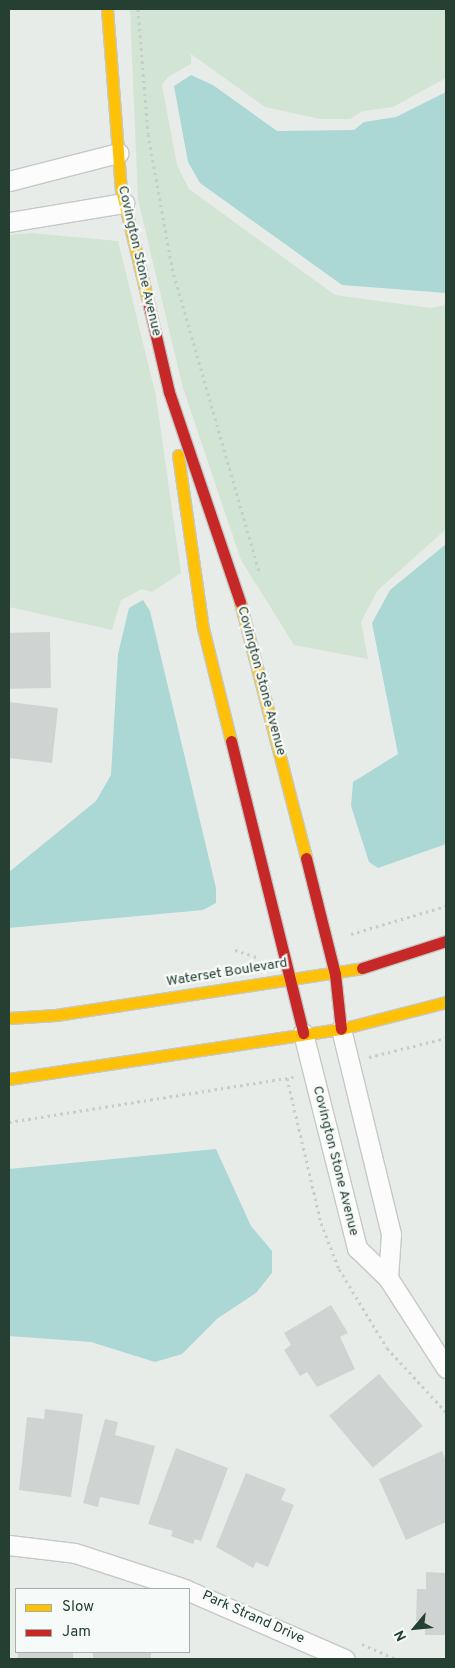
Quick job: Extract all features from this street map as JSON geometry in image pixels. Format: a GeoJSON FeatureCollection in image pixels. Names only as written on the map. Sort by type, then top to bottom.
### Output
{"type":"FeatureCollection","features":[{"type":"Feature","properties":{"kind":"street","name":"Covington Stone Avenue"},"geometry":{"type":"LineString","coordinates":[[106,9],[124,203],[169,392],[203,628],[289,979],[357,1248],[388,1278],[446,1368]]}},
{"type":"Feature","properties":{"kind":"street"},"geometry":{"type":"LineString","coordinates":[[9,181],[118,153]]}},
{"type":"Feature","properties":{"kind":"street"},"geometry":{"type":"LineString","coordinates":[[9,222],[124,203]]}},
{"type":"Feature","properties":{"kind":"street","name":"Covington Stone Avenue"},"geometry":{"type":"LineString","coordinates":[[169,392],[246,620],[334,974],[340,1029]]}},
{"type":"Feature","properties":{"kind":"street","name":"Waterset Boulevard"},"geometry":{"type":"LineString","coordinates":[[9,1018],[56,1015],[289,979],[334,974],[394,961],[446,941]]}},
{"type":"Feature","properties":{"kind":"street"},"geometry":{"type":"LineString","coordinates":[[9,1079],[303,1033],[340,1029],[446,1002]]}},
{"type":"Feature","properties":{"kind":"street"},"geometry":{"type":"LineString","coordinates":[[340,1029],[391,1234],[388,1278]]}},
{"type":"Feature","properties":{"kind":"street","name":"Park Strand Drive"},"geometry":{"type":"LineString","coordinates":[[9,1545],[75,1553],[181,1588]]}},
{"type":"Feature","properties":{"kind":"street","name":"Park Strand Drive"},"geometry":{"type":"LineString","coordinates":[[190,1591],[345,1659]]}},
{"type":"Feature","properties":{"kind":"path"},"geometry":{"type":"LineString","coordinates":[[138,9],[148,134],[172,268],[261,581]]}},
{"type":"Feature","properties":{"kind":"path"},"geometry":{"type":"LineString","coordinates":[[346,925],[348,934],[446,906]]}},
{"type":"Feature","properties":{"kind":"path"},"geometry":{"type":"LineString","coordinates":[[235,950],[258,957]]}},
{"type":"Feature","properties":{"kind":"path"},"geometry":{"type":"LineString","coordinates":[[366,1057],[446,1038]]}},
{"type":"Feature","properties":{"kind":"path"},"geometry":{"type":"LineString","coordinates":[[9,1122],[294,1076]]}},
{"type":"Feature","properties":{"kind":"green space"},"geometry":{"type":"Polygon","coordinates":[[[130,9],[446,9],[446,78],[393,107],[363,111],[350,119],[320,119],[265,107],[191,54],[191,64],[168,77],[162,85],[177,165],[189,189],[335,295],[431,308],[446,305],[446,529],[377,591],[361,622],[368,659],[294,645],[241,560],[183,388],[138,200],[130,9]]]}},
{"type":"Feature","properties":{"kind":"green space"},"geometry":{"type":"Polygon","coordinates":[[[31,233],[118,241],[156,396],[181,573],[152,592],[142,589],[121,600],[112,630],[9,607],[9,235],[31,233]]]}},
{"type":"Feature","properties":{"kind":"water"},"geometry":{"type":"Polygon","coordinates":[[[191,75],[213,85],[277,131],[354,130],[364,122],[396,117],[446,92],[446,293],[342,285],[200,183],[188,162],[174,86],[191,75]]]}},
{"type":"Feature","properties":{"kind":"water"},"geometry":{"type":"Polygon","coordinates":[[[446,544],[446,844],[378,868],[369,862],[351,806],[353,782],[398,754],[372,623],[390,590],[446,544]]]}},
{"type":"Feature","properties":{"kind":"water"},"geometry":{"type":"Polygon","coordinates":[[[143,600],[150,611],[216,888],[216,903],[203,910],[9,928],[9,872],[96,801],[111,775],[118,654],[129,608],[143,600]]]}},
{"type":"Feature","properties":{"kind":"water"},"geometry":{"type":"Polygon","coordinates":[[[216,1149],[251,1226],[272,1251],[272,1273],[256,1293],[218,1318],[182,1354],[155,1362],[91,1342],[9,1336],[9,1169],[216,1149]]]}},
{"type":"Feature","properties":{"kind":"building"},"geometry":{"type":"Polygon","coordinates":[[[50,632],[51,688],[10,689],[9,633],[50,632]]]}},
{"type":"Feature","properties":{"kind":"building"},"geometry":{"type":"Polygon","coordinates":[[[9,702],[58,708],[52,763],[9,758],[9,702]]]}},
{"type":"Feature","properties":{"kind":"building"},"geometry":{"type":"Polygon","coordinates":[[[331,1305],[348,1333],[340,1337],[355,1369],[317,1387],[307,1372],[300,1376],[284,1350],[291,1345],[284,1333],[331,1305]]]}},
{"type":"Feature","properties":{"kind":"building"},"geometry":{"type":"Polygon","coordinates":[[[379,1374],[423,1426],[373,1468],[329,1416],[379,1374]]]}},
{"type":"Feature","properties":{"kind":"building"},"geometry":{"type":"Polygon","coordinates":[[[45,1409],[83,1414],[71,1497],[19,1490],[27,1417],[44,1419],[45,1409]]]}},
{"type":"Feature","properties":{"kind":"building"},"geometry":{"type":"Polygon","coordinates":[[[105,1419],[118,1422],[115,1435],[155,1446],[139,1505],[100,1497],[98,1507],[83,1503],[105,1419]]]}},
{"type":"Feature","properties":{"kind":"building"},"geometry":{"type":"Polygon","coordinates":[[[176,1448],[228,1468],[201,1541],[195,1539],[193,1544],[171,1536],[173,1531],[148,1524],[176,1448]]]}},
{"type":"Feature","properties":{"kind":"building"},"geometry":{"type":"Polygon","coordinates":[[[442,1451],[446,1461],[446,1522],[406,1540],[379,1479],[442,1451]]]}},
{"type":"Feature","properties":{"kind":"building"},"geometry":{"type":"Polygon","coordinates":[[[246,1473],[286,1489],[281,1500],[294,1505],[268,1567],[256,1562],[253,1568],[216,1547],[246,1473]]]}},
{"type":"Feature","properties":{"kind":"building"},"geometry":{"type":"Polygon","coordinates":[[[426,1572],[446,1573],[446,1635],[425,1635],[425,1621],[416,1621],[417,1589],[426,1589],[426,1572]]]}},
{"type":"Feature","properties":{"kind":"building"},"geometry":{"type":"Polygon","coordinates":[[[18,1653],[73,1653],[73,1659],[18,1659],[18,1653]]]}},
{"type":"Feature","properties":{"kind":"building"},"geometry":{"type":"Polygon","coordinates":[[[93,1653],[151,1653],[151,1659],[93,1659],[93,1653]]]}},
{"type":"Feature","properties":{"kind":"traffic: slow"},"geometry":{"type":"LineString","coordinates":[[107,9],[121,189],[149,306]]}},
{"type":"Feature","properties":{"kind":"traffic: slow"},"geometry":{"type":"LineString","coordinates":[[178,455],[203,628],[231,741]]}},
{"type":"Feature","properties":{"kind":"traffic: slow"},"geometry":{"type":"LineString","coordinates":[[240,602],[306,858]]}},
{"type":"Feature","properties":{"kind":"traffic: slow"},"geometry":{"type":"LineString","coordinates":[[9,1018],[56,1015],[362,968]]}},
{"type":"Feature","properties":{"kind":"traffic: slow"},"geometry":{"type":"LineString","coordinates":[[9,1079],[341,1029],[446,1002]]}},
{"type":"Feature","properties":{"kind":"traffic: jam"},"geometry":{"type":"LineString","coordinates":[[149,306],[169,392],[240,602]]}},
{"type":"Feature","properties":{"kind":"traffic: jam"},"geometry":{"type":"LineString","coordinates":[[231,741],[303,1033]]}},
{"type":"Feature","properties":{"kind":"traffic: jam"},"geometry":{"type":"LineString","coordinates":[[306,858],[335,974],[341,1029]]}},
{"type":"Feature","properties":{"kind":"traffic: jam"},"geometry":{"type":"LineString","coordinates":[[362,968],[446,941]]}}]}
